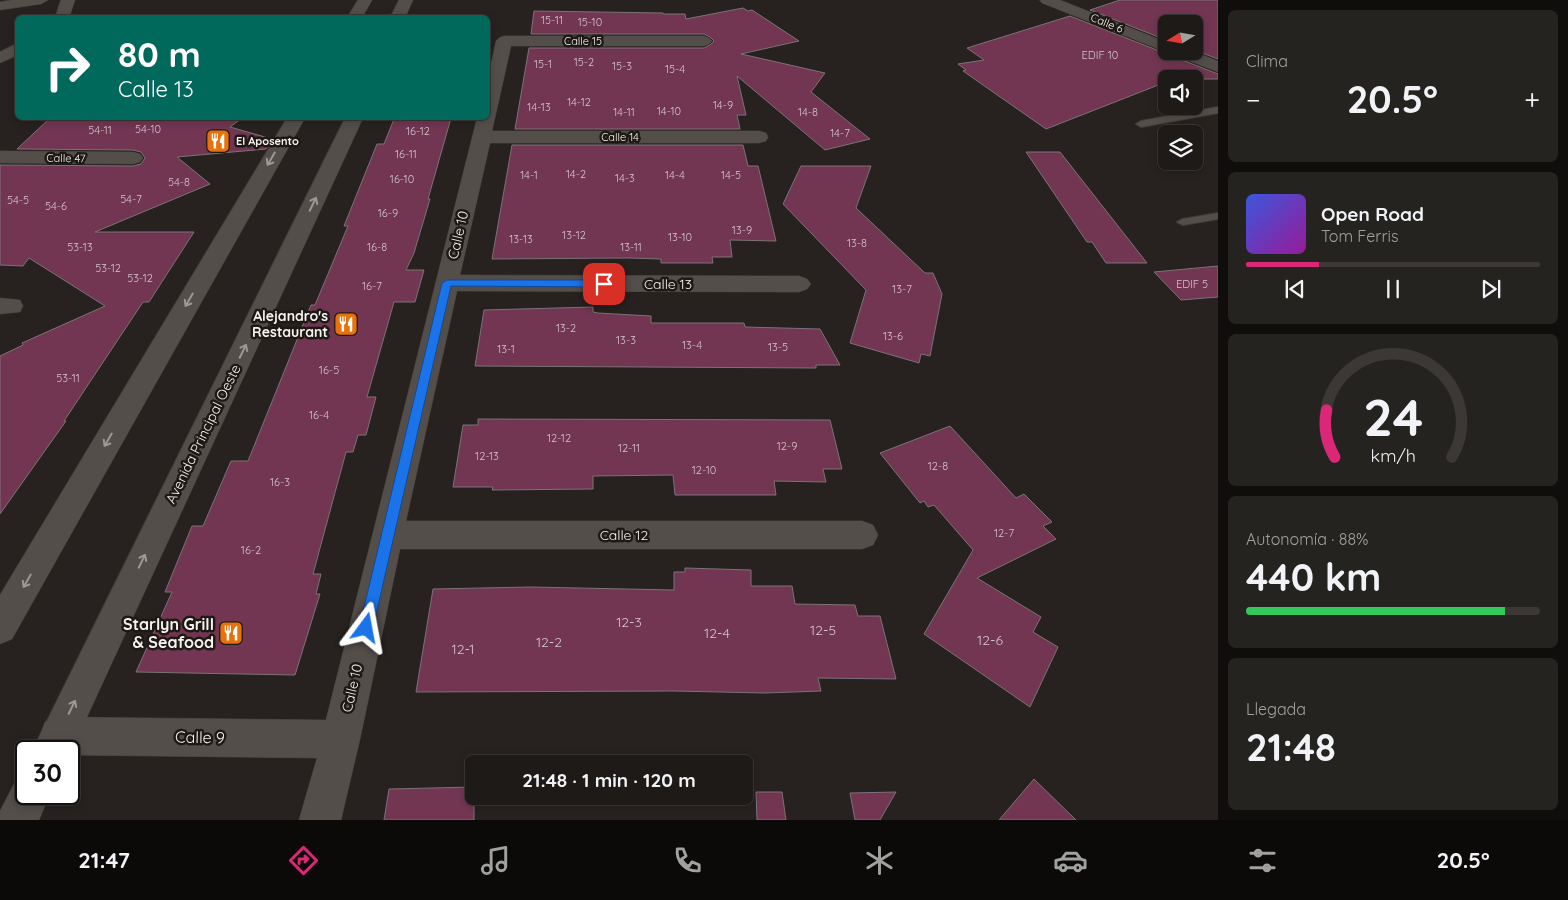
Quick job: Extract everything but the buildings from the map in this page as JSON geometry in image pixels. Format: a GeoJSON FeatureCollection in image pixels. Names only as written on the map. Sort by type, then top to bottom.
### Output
{"type":"FeatureCollection","features":[{"type":"Feature","properties":{"kind":"street"},"geometry":{"type":"LineString","coordinates":[[0,6],[41,0]]}},
{"type":"Feature","properties":{"kind":"street"},"geometry":{"type":"LineString","coordinates":[[63,15],[68,0]]}},
{"type":"Feature","properties":{"kind":"street"},"geometry":{"type":"LineString","coordinates":[[356,15],[365,0]]}},
{"type":"Feature","properties":{"kind":"street"},"geometry":{"type":"LineString","coordinates":[[398,15],[406,0]]}},
{"type":"Feature","properties":{"kind":"street","name":"Calle 6"},"geometry":{"type":"LineString","coordinates":[[1047,0],[1158,44]]}},
{"type":"Feature","properties":{"kind":"street","name":"Calle 15"},"geometry":{"type":"LineString","coordinates":[[491,81],[504,41],[704,41]]}},
{"type":"Feature","properties":{"kind":"street"},"geometry":{"type":"LineString","coordinates":[[1200,60],[1218,67]]}},
{"type":"Feature","properties":{"kind":"street"},"geometry":{"type":"LineString","coordinates":[[0,627],[295,120]]}},
{"type":"Feature","properties":{"kind":"street","name":"Avenida Principal Oeste"},"geometry":{"type":"LineString","coordinates":[[56,740],[353,120]]}},
{"type":"Feature","properties":{"kind":"street","name":"Calle 14"},"geometry":{"type":"LineString","coordinates":[[485,122],[759,137]]}},
{"type":"Feature","properties":{"kind":"street","name":"Calle 10"},"geometry":{"type":"LineString","coordinates":[[320,820],[341,739],[387,535],[485,122]]}},
{"type":"Feature","properties":{"kind":"street","name":"Calle 47"},"geometry":{"type":"LineString","coordinates":[[0,157],[133,158]]}},
{"type":"Feature","properties":{"kind":"street","name":"Calle 13"},"geometry":{"type":"LineString","coordinates":[[447,283],[799,284]]}},
{"type":"Feature","properties":{"kind":"street","name":"Calle 12"},"geometry":{"type":"LineString","coordinates":[[387,535],[862,535]]}},
{"type":"Feature","properties":{"kind":"street","name":"Calle 9"},"geometry":{"type":"LineString","coordinates":[[80,743],[341,739]]}},
{"type":"Feature","properties":{"kind":"street"},"geometry":{"type":"LineString","coordinates":[[17,820],[24,805]]}},
{"type":"Feature","properties":{"kind":"lane"},"geometry":{"type":"LineString","coordinates":[[1141,124],[1218,110]]}},
{"type":"Feature","properties":{"kind":"lane"},"geometry":{"type":"LineString","coordinates":[[1184,222],[1218,216]]}},
{"type":"Feature","properties":{"kind":"place","name":"El Aposento"},"geometry":{"type":"Point","coordinates":[218,141]}},
{"type":"Feature","properties":{"kind":"place","name":"Alejandro's Restaurant"},"geometry":{"type":"Point","coordinates":[346,324]}},
{"type":"Feature","properties":{"kind":"place","name":"Starlyn Grill & Seafood"},"geometry":{"type":"Point","coordinates":[231,633]}},
{"type":"Feature","properties":{"kind":"route"},"geometry":{"type":"LineString","coordinates":[[366,628],[447,283],[604,284]]}}]}
